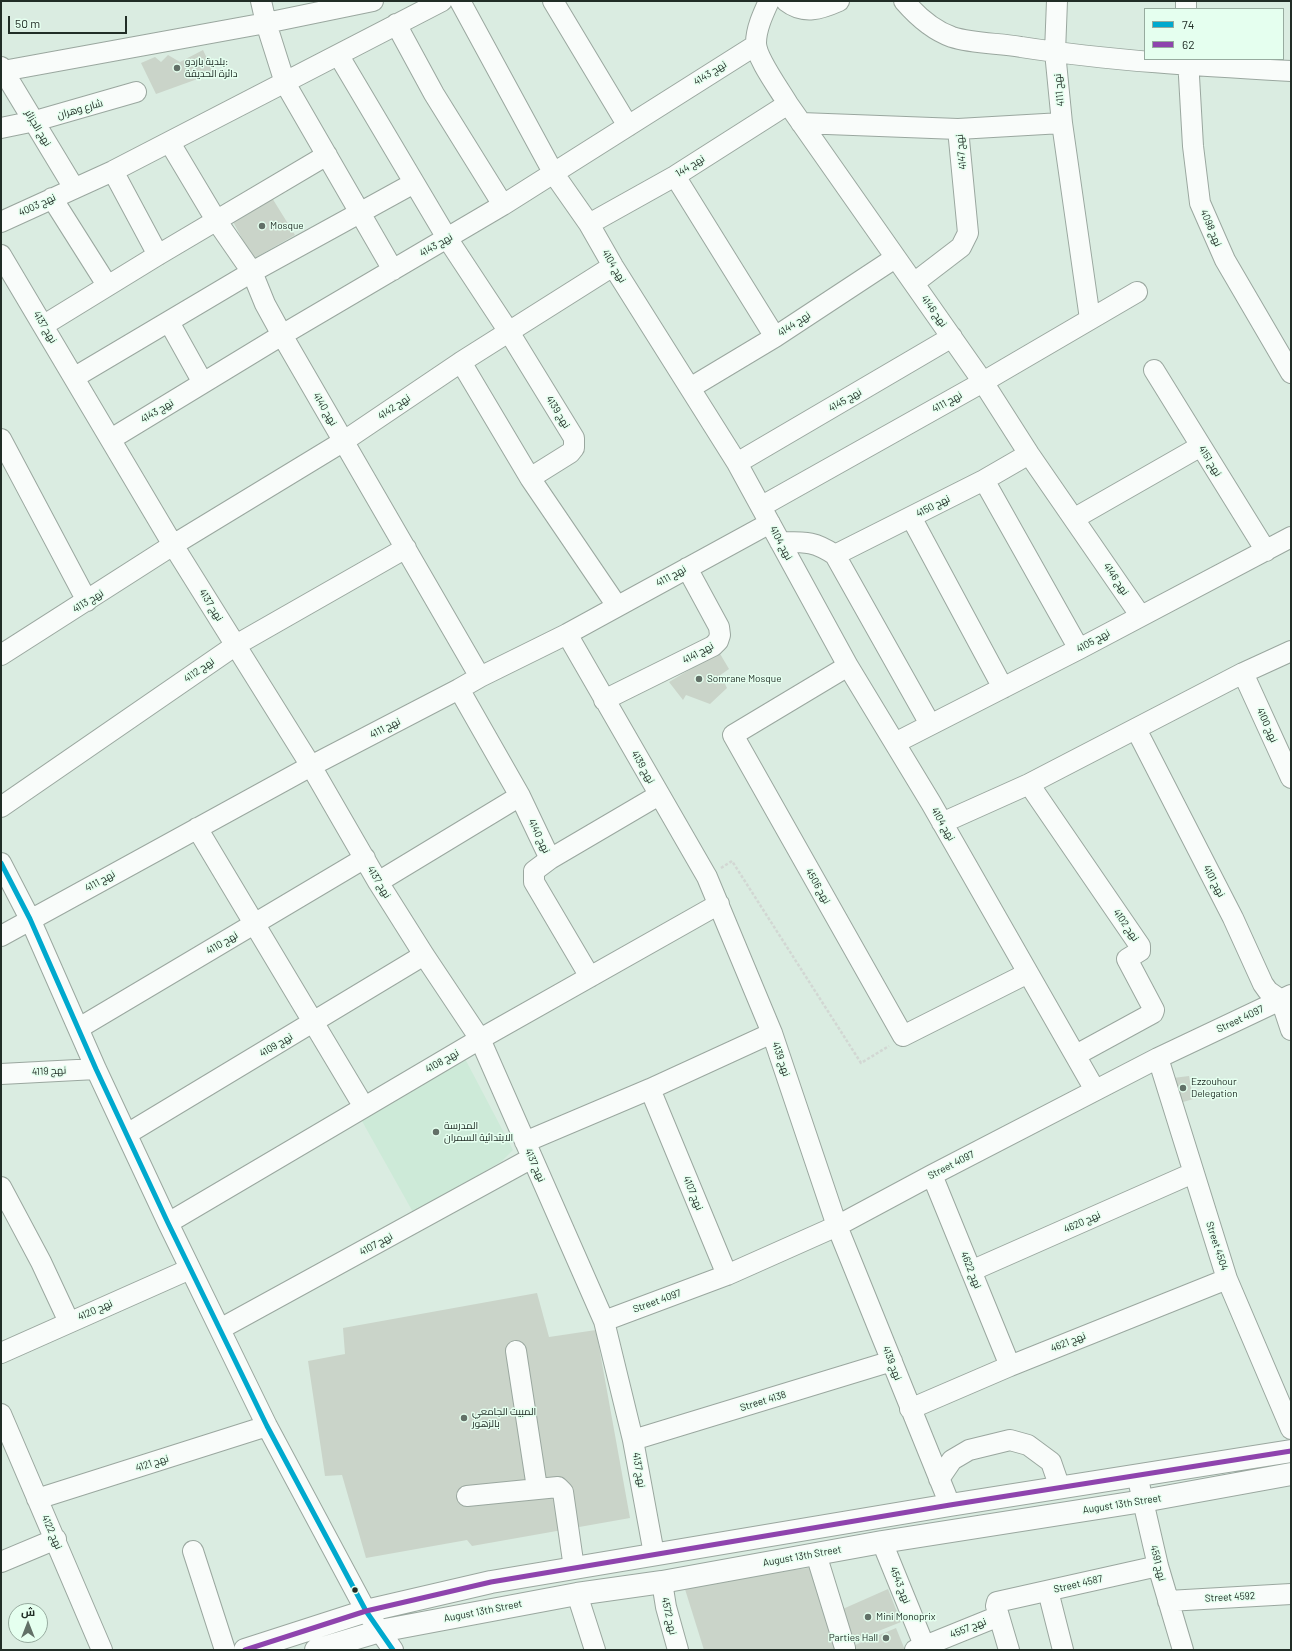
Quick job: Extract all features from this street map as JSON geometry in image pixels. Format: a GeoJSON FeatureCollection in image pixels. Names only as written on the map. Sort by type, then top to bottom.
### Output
{"type":"FeatureCollection","features":[{"type":"Feature","properties":{"kind":"main road"},"geometry":{"type":"LineString","coordinates":[[245,1650],[366,1611],[445,1592],[654,1554],[1291,1451]]}},
{"type":"Feature","properties":{"kind":"main road","name":"August 13th Street"},"geometry":{"type":"LineString","coordinates":[[316,1650],[380,1631],[577,1594],[662,1582],[882,1542],[1143,1501],[1291,1474]]}},
{"type":"Feature","properties":{"kind":"street"},"geometry":{"type":"LineString","coordinates":[[262,1],[266,23],[285,83],[393,270]]}},
{"type":"Feature","properties":{"kind":"street"},"geometry":{"type":"LineString","coordinates":[[2,69],[266,23],[373,1]]}},
{"type":"Feature","properties":{"kind":"street","name":"نهج 4003"},"geometry":{"type":"LineString","coordinates":[[1,222],[113,171],[170,143],[442,1]]}},
{"type":"Feature","properties":{"kind":"street","name":"نهج 4104"},"geometry":{"type":"LineString","coordinates":[[460,1],[554,174],[589,224],[613,266],[737,463],[848,666],[942,823],[1095,1090]]}},
{"type":"Feature","properties":{"kind":"street"},"geometry":{"type":"LineString","coordinates":[[553,1],[628,126]]}},
{"type":"Feature","properties":{"kind":"street"},"geometry":{"type":"LineString","coordinates":[[756,45],[758,31],[769,1]]}},
{"type":"Feature","properties":{"kind":"street"},"geometry":{"type":"LineString","coordinates":[[786,1],[791,5],[814,10],[840,1]]}},
{"type":"Feature","properties":{"kind":"street"},"geometry":{"type":"LineString","coordinates":[[904,1],[920,18],[952,36],[1055,52],[1144,59]]}},
{"type":"Feature","properties":{"kind":"street","name":"نهج 4111"},"geometry":{"type":"LineString","coordinates":[[1057,1],[1055,52],[1062,124],[1090,319]]}},
{"type":"Feature","properties":{"kind":"street"},"geometry":{"type":"LineString","coordinates":[[396,24],[434,94],[503,205]]}},
{"type":"Feature","properties":{"kind":"street","name":"نهج 4143"},"geometry":{"type":"LineString","coordinates":[[111,439],[282,335],[554,174],[756,45]]}},
{"type":"Feature","properties":{"kind":"street","name":"نهج 4146"},"geometry":{"type":"LineString","coordinates":[[756,45],[760,57],[788,104],[983,382],[1029,454],[1075,518],[1140,615]]}},
{"type":"Feature","properties":{"kind":"street"},"geometry":{"type":"LineString","coordinates":[[339,56],[447,238],[509,332]]}},
{"type":"Feature","properties":{"kind":"street"},"geometry":{"type":"LineString","coordinates":[[1161,60],[1291,71]]}},
{"type":"Feature","properties":{"kind":"street","name":"نهج 4098"},"geometry":{"type":"LineString","coordinates":[[1188,62],[1193,146],[1200,203],[1225,260],[1291,373]]}},
{"type":"Feature","properties":{"kind":"street","name":"نهج الجزائر"},"geometry":{"type":"LineString","coordinates":[[2,69],[35,121],[74,188]]}},
{"type":"Feature","properties":{"kind":"street","name":"شارع وهران"},"geometry":{"type":"LineString","coordinates":[[1,128],[35,121],[136,92]]}},
{"type":"Feature","properties":{"kind":"street","name":"نهج 144"},"geometry":{"type":"LineString","coordinates":[[589,224],[675,176],[788,104]]}},
{"type":"Feature","properties":{"kind":"street","name":"نهج 4147"},"geometry":{"type":"LineString","coordinates":[[801,123],[958,128],[967,218],[966,239],[961,247],[914,283]]}},
{"type":"Feature","properties":{"kind":"street"},"geometry":{"type":"LineString","coordinates":[[958,128],[1062,124]]}},
{"type":"Feature","properties":{"kind":"street","name":"نهج 4140"},"geometry":{"type":"LineString","coordinates":[[170,143],[216,220],[252,272],[265,304],[282,335],[480,677]]}},
{"type":"Feature","properties":{"kind":"street"},"geometry":{"type":"LineString","coordinates":[[44,325],[158,254],[327,155]]}},
{"type":"Feature","properties":{"kind":"street"},"geometry":{"type":"LineString","coordinates":[[113,171],[158,254]]}},
{"type":"Feature","properties":{"kind":"street"},"geometry":{"type":"LineString","coordinates":[[675,176],[774,337]]}},
{"type":"Feature","properties":{"kind":"street"},"geometry":{"type":"LineString","coordinates":[[75,377],[252,272],[414,183]]}},
{"type":"Feature","properties":{"kind":"street"},"geometry":{"type":"LineString","coordinates":[[52,198],[107,285]]}},
{"type":"Feature","properties":{"kind":"street","name":"نهج 4137"},"geometry":{"type":"LineString","coordinates":[[1,255],[75,377],[173,545],[310,766],[378,882],[480,1039],[604,1321],[633,1440],[654,1554]]}},
{"type":"Feature","properties":{"kind":"street","name":"نهج 4144"},"geometry":{"type":"LineString","coordinates":[[690,388],[774,337],[895,258]]}},
{"type":"Feature","properties":{"kind":"street","name":"نهج 4142"},"geometry":{"type":"LineString","coordinates":[[173,545],[344,441],[461,362],[613,266]]}},
{"type":"Feature","properties":{"kind":"street","name":"نهج 4111"},"geometry":{"type":"LineString","coordinates":[[1,936],[310,766],[480,677],[567,634],[687,568],[766,515],[983,382],[1137,292]]}},
{"type":"Feature","properties":{"kind":"street"},"geometry":{"type":"LineString","coordinates":[[169,322],[204,383]]}},
{"type":"Feature","properties":{"kind":"street","name":"نهج 4139"},"geometry":{"type":"LineString","coordinates":[[509,332],[576,443],[570,453],[530,478]]}},
{"type":"Feature","properties":{"kind":"street","name":"نهج 4145"},"geometry":{"type":"LineString","coordinates":[[737,463],[952,337]]}},
{"type":"Feature","properties":{"kind":"street"},"geometry":{"type":"LineString","coordinates":[[461,362],[530,478],[617,606]]}},
{"type":"Feature","properties":{"kind":"street","name":"نهج 4151"},"geometry":{"type":"LineString","coordinates":[[1154,370],[1266,551]]}},
{"type":"Feature","properties":{"kind":"street"},"geometry":{"type":"LineString","coordinates":[[1,439],[88,601]]}},
{"type":"Feature","properties":{"kind":"street"},"geometry":{"type":"LineString","coordinates":[[1075,518],[1201,446]]}},
{"type":"Feature","properties":{"kind":"street","name":"نهج 4150"},"geometry":{"type":"LineString","coordinates":[[835,555],[984,480],[1029,454]]}},
{"type":"Feature","properties":{"kind":"street"},"geometry":{"type":"LineString","coordinates":[[984,480],[1079,649]]}},
{"type":"Feature","properties":{"kind":"street"},"geometry":{"type":"LineString","coordinates":[[911,517],[1003,688]]}},
{"type":"Feature","properties":{"kind":"street","name":"نهج 4105"},"geometry":{"type":"LineString","coordinates":[[895,743],[1079,649],[1140,615],[1291,537]]}},
{"type":"Feature","properties":{"kind":"street"},"geometry":{"type":"LineString","coordinates":[[780,542],[800,542],[819,545],[835,555],[930,724]]}},
{"type":"Feature","properties":{"kind":"street","name":"نهج 4113"},"geometry":{"type":"LineString","coordinates":[[1,654],[88,601],[173,545]]}},
{"type":"Feature","properties":{"kind":"street","name":"نهج 4112"},"geometry":{"type":"LineString","coordinates":[[1,807],[236,645],[406,548]]}},
{"type":"Feature","properties":{"kind":"street","name":"نهج 4141"},"geometry":{"type":"LineString","coordinates":[[604,700],[713,646],[718,641],[720,635],[719,627],[687,568]]}},
{"type":"Feature","properties":{"kind":"street","name":"نهج 4139"},"geometry":{"type":"LineString","coordinates":[[567,634],[707,876],[772,1033],[837,1226],[950,1505]]}},
{"type":"Feature","properties":{"kind":"street"},"geometry":{"type":"LineString","coordinates":[[942,823],[1029,784],[1243,673],[1291,651]]}},
{"type":"Feature","properties":{"kind":"street","name":"نهج 4506"},"geometry":{"type":"LineString","coordinates":[[848,666],[734,735],[903,1036]]}},
{"type":"Feature","properties":{"kind":"street","name":"نهج 4100"},"geometry":{"type":"LineString","coordinates":[[1243,673],[1291,778]]}},
{"type":"Feature","properties":{"kind":"street","name":"نهج 4140"},"geometry":{"type":"LineString","coordinates":[[459,689],[520,796],[550,858],[534,871],[534,882],[590,977]]}},
{"type":"Feature","properties":{"kind":"street","name":"نهج 4101"},"geometry":{"type":"LineString","coordinates":[[1136,729],[1233,918],[1263,984],[1273,995],[1286,998]]}},
{"type":"Feature","properties":{"kind":"street","name":"نهج 4102"},"geometry":{"type":"LineString","coordinates":[[1029,784],[1141,947],[1140,951],[1127,959],[1154,1010],[1143,1019],[1076,1055]]}},
{"type":"Feature","properties":{"kind":"street"},"geometry":{"type":"LineString","coordinates":[[550,858],[659,795]]}},
{"type":"Feature","properties":{"kind":"street"},"geometry":{"type":"LineString","coordinates":[[378,882],[520,796]]}},
{"type":"Feature","properties":{"kind":"street"},"geometry":{"type":"LineString","coordinates":[[197,828],[364,1107]]}},
{"type":"Feature","properties":{"kind":"street","name":"نهج 4110"},"geometry":{"type":"LineString","coordinates":[[79,1028],[365,858]]}},
{"type":"Feature","properties":{"kind":"street"},"geometry":{"type":"LineString","coordinates":[[1,863],[30,919],[96,1069],[168,1224],[267,1426],[366,1611],[394,1650]]}},
{"type":"Feature","properties":{"kind":"street","name":"نهج 4108"},"geometry":{"type":"LineString","coordinates":[[168,1224],[480,1039],[719,904]]}},
{"type":"Feature","properties":{"kind":"street","name":"نهج 4109"},"geometry":{"type":"LineString","coordinates":[[127,1134],[424,955]]}},
{"type":"Feature","properties":{"kind":"street"},"geometry":{"type":"LineString","coordinates":[[903,1036],[1028,973]]}},
{"type":"Feature","properties":{"kind":"street"},"geometry":{"type":"LineString","coordinates":[[1286,998],[1291,1030]]}},
{"type":"Feature","properties":{"kind":"street","name":"Street 4097"},"geometry":{"type":"LineString","coordinates":[[604,1321],[727,1275],[837,1226],[932,1174],[1158,1058],[1286,998]]}},
{"type":"Feature","properties":{"kind":"street","name":"نهج 4107"},"geometry":{"type":"LineString","coordinates":[[220,1329],[528,1150],[650,1089],[772,1033]]}},
{"type":"Feature","properties":{"kind":"street","name":"Street 4504"},"geometry":{"type":"LineString","coordinates":[[1158,1058],[1227,1279],[1291,1429]]}},
{"type":"Feature","properties":{"kind":"street","name":"نهج 4119"},"geometry":{"type":"LineString","coordinates":[[1,1074],[96,1069]]}},
{"type":"Feature","properties":{"kind":"street","name":"نهج 4107"},"geometry":{"type":"LineString","coordinates":[[650,1089],[727,1275]]}},
{"type":"Feature","properties":{"kind":"street","name":"نهج 4620"},"geometry":{"type":"LineString","coordinates":[[971,1271],[1193,1173]]}},
{"type":"Feature","properties":{"kind":"street","name":"نهج 4622"},"geometry":{"type":"LineString","coordinates":[[932,1174],[1010,1366]]}},
{"type":"Feature","properties":{"kind":"street"},"geometry":{"type":"LineString","coordinates":[[1,1187],[41,1262],[69,1322]]}},
{"type":"Feature","properties":{"kind":"street","name":"نهج 4120"},"geometry":{"type":"LineString","coordinates":[[1,1353],[190,1269]]}},
{"type":"Feature","properties":{"kind":"street","name":"نهج 4621"},"geometry":{"type":"LineString","coordinates":[[910,1408],[1010,1366],[1227,1279]]}},
{"type":"Feature","properties":{"kind":"street"},"geometry":{"type":"LineString","coordinates":[[516,1351],[537,1488]]}},
{"type":"Feature","properties":{"kind":"street","name":"Street 4138"},"geometry":{"type":"LineString","coordinates":[[633,1440],[892,1361]]}},
{"type":"Feature","properties":{"kind":"street","name":"نهج 4122"},"geometry":{"type":"LineString","coordinates":[[1,1414],[37,1499],[56,1539],[102,1650]]}},
{"type":"Feature","properties":{"kind":"street","name":"نهج 4121"},"geometry":{"type":"LineString","coordinates":[[37,1499],[267,1426]]}},
{"type":"Feature","properties":{"kind":"street"},"geometry":{"type":"LineString","coordinates":[[939,1479],[952,1460],[969,1450],[1010,1440],[1028,1445],[1051,1462],[1060,1488]]}},
{"type":"Feature","properties":{"kind":"street","name":"نهج 4591"},"geometry":{"type":"LineString","coordinates":[[1137,1476],[1158,1566],[1183,1650]]}},
{"type":"Feature","properties":{"kind":"street"},"geometry":{"type":"LineString","coordinates":[[467,1496],[558,1487],[563,1492],[574,1568]]}},
{"type":"Feature","properties":{"kind":"street"},"geometry":{"type":"LineString","coordinates":[[1,1562],[56,1539]]}},
{"type":"Feature","properties":{"kind":"street","name":"نهج 4543"},"geometry":{"type":"LineString","coordinates":[[882,1542],[922,1649]]}},
{"type":"Feature","properties":{"kind":"street"},"geometry":{"type":"LineString","coordinates":[[194,1551],[225,1650]]}},
{"type":"Feature","properties":{"kind":"street"},"geometry":{"type":"LineString","coordinates":[[816,1554],[845,1648]]}},
{"type":"Feature","properties":{"kind":"street","name":"Street 4587"},"geometry":{"type":"LineString","coordinates":[[999,1616],[996,1604],[1001,1600],[1158,1566]]}},
{"type":"Feature","properties":{"kind":"street","name":"نهج 4572"},"geometry":{"type":"LineString","coordinates":[[662,1582],[666,1607],[678,1650]]}},
{"type":"Feature","properties":{"kind":"street"},"geometry":{"type":"LineString","coordinates":[[1048,1591],[1063,1650]]}},
{"type":"Feature","properties":{"kind":"street"},"geometry":{"type":"LineString","coordinates":[[577,1594],[595,1650]]}},
{"type":"Feature","properties":{"kind":"street","name":"Street 4592"},"geometry":{"type":"LineString","coordinates":[[1168,1601],[1291,1594]]}},
{"type":"Feature","properties":{"kind":"street"},"geometry":{"type":"LineString","coordinates":[[999,1616],[1008,1650]]}},
{"type":"Feature","properties":{"kind":"street","name":"نهج 4557"},"geometry":{"type":"LineString","coordinates":[[922,1649],[999,1616]]}},
{"type":"Feature","properties":{"kind":"path"},"geometry":{"type":"LineString","coordinates":[[707,876],[732,861],[861,1063],[903,1036]]}},
{"type":"Feature","properties":{"kind":"shaded area","name":"المدرسة الابتدائية السمران"},"geometry":{"type":"Polygon","coordinates":[[[462,1053],[513,1150],[502,1161],[414,1214],[358,1114],[462,1053]]]}},
{"type":"Feature","properties":{"kind":"building","name":"بلدية باردو: دائرة الحديقة"},"geometry":{"type":"Polygon","coordinates":[[[203,50],[214,73],[156,94],[141,63],[155,57],[161,62],[168,55],[180,62],[203,50]]]}},
{"type":"Feature","properties":{"kind":"building","name":"Mosque"},"geometry":{"type":"Polygon","coordinates":[[[269,193],[295,235],[253,259],[230,216],[269,193]]]}},
{"type":"Feature","properties":{"kind":"building","name":"Somrane Mosque"},"geometry":{"type":"Polygon","coordinates":[[[719,652],[729,669],[719,676],[727,681],[725,684],[727,688],[710,704],[686,695],[683,700],[669,682],[719,652]]]}},
{"type":"Feature","properties":{"kind":"building","name":"Ezzouhour Delegation"},"geometry":{"type":"Polygon","coordinates":[[[1189,1076],[1193,1099],[1180,1103],[1173,1078],[1189,1076]]]}},
{"type":"Feature","properties":{"kind":"building","name":"المبيت الجامعي بالزهور"},"geometry":{"type":"Polygon","coordinates":[[[537,1293],[549,1337],[596,1330],[630,1518],[472,1546],[467,1540],[366,1558],[342,1475],[325,1476],[308,1361],[345,1354],[343,1328],[537,1293]]]}},
{"type":"Feature","properties":{"kind":"building"},"geometry":{"type":"Polygon","coordinates":[[[814,1567],[843,1650],[704,1650],[684,1586],[814,1567]]]}},
{"type":"Feature","properties":{"kind":"building","name":"Mini Monoprix"},"geometry":{"type":"Polygon","coordinates":[[[888,1589],[901,1622],[846,1644],[836,1612],[888,1589]]]}},
{"type":"Feature","properties":{"kind":"building","name":"Parties Hall"},"geometry":{"type":"Polygon","coordinates":[[[896,1628],[905,1650],[849,1650],[848,1648],[896,1628]]]}},
{"type":"Feature","properties":{"kind":"transit line","name":"74"},"geometry":{"type":"LineString","coordinates":[[1,863],[30,919],[96,1069],[168,1223],[267,1426],[366,1611],[393,1650]]}},
{"type":"Feature","properties":{"kind":"transit line","name":"62"},"geometry":{"type":"LineString","coordinates":[[245,1650],[366,1611],[491,1582],[950,1505],[1291,1451]]}},
{"type":"Feature","properties":{"kind":"place","name":"بلدية باردو: دائرة الحديقة"},"geometry":{"type":"Point","coordinates":[177,68]}},
{"type":"Feature","properties":{"kind":"place","name":"Mosque"},"geometry":{"type":"Point","coordinates":[262,226]}},
{"type":"Feature","properties":{"kind":"place","name":"Somrane Mosque"},"geometry":{"type":"Point","coordinates":[699,679]}},
{"type":"Feature","properties":{"kind":"place","name":"Ezzouhour Delegation"},"geometry":{"type":"Point","coordinates":[1183,1088]}},
{"type":"Feature","properties":{"kind":"place","name":"المدرسة الابتدائية السمران"},"geometry":{"type":"Point","coordinates":[436,1132]}},
{"type":"Feature","properties":{"kind":"place","name":"المبيت الجامعي بالزهور"},"geometry":{"type":"Point","coordinates":[464,1418]}},
{"type":"Feature","properties":{"kind":"place","name":"Mini Monoprix"},"geometry":{"type":"Point","coordinates":[868,1617]}},
{"type":"Feature","properties":{"kind":"place","name":"Parties Hall"},"geometry":{"type":"Point","coordinates":[886,1638]}}]}
